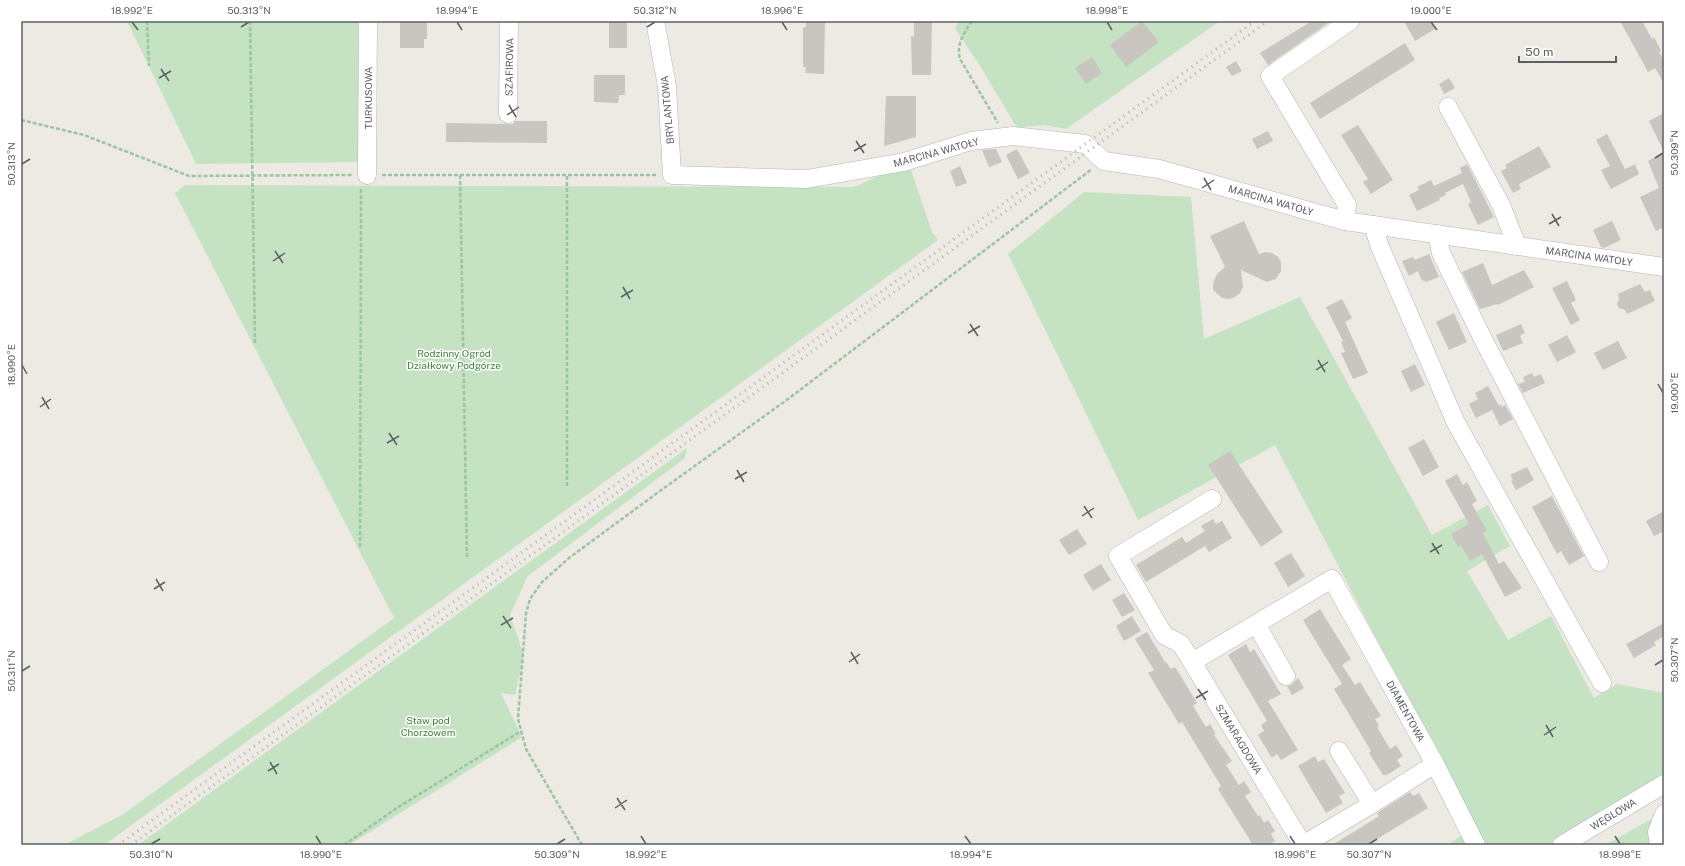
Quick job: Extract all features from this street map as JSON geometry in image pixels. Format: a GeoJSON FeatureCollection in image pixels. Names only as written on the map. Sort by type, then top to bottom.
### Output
{"type":"FeatureCollection","features":[{"type":"Feature","properties":{"kind":"street","name":"TURKUSOWA"},"geometry":{"type":"LineString","coordinates":[[364,175],[368,21]]}},
{"type":"Feature","properties":{"kind":"street","name":"SZAFIROWA"},"geometry":{"type":"LineString","coordinates":[[508,114],[509,21]]}},
{"type":"Feature","properties":{"kind":"street","name":"BRYLANTOWA"},"geometry":{"type":"LineString","coordinates":[[655,21],[667,86],[672,176]]}},
{"type":"Feature","properties":{"kind":"street"},"geometry":{"type":"LineString","coordinates":[[1345,221],[1347,205],[1270,76],[1350,21]]}},
{"type":"Feature","properties":{"kind":"street"},"geometry":{"type":"LineString","coordinates":[[1448,107],[1501,205],[1517,246]]}},
{"type":"Feature","properties":{"kind":"street","name":"MARCINA WATOŁY"},"geometry":{"type":"LineString","coordinates":[[672,176],[807,179],[904,162],[971,141],[1013,136],[1085,144],[1104,161],[1159,169],[1345,221],[1664,267]]}},
{"type":"Feature","properties":{"kind":"street"},"geometry":{"type":"LineString","coordinates":[[1373,225],[1380,247],[1456,423],[1602,683]]}},
{"type":"Feature","properties":{"kind":"street"},"geometry":{"type":"LineString","coordinates":[[1437,234],[1441,253],[1483,338],[1599,562]]}},
{"type":"Feature","properties":{"kind":"street","name":"SZMARAGDOWA"},"geometry":{"type":"LineString","coordinates":[[1212,499],[1118,556],[1164,635],[1181,644],[1303,845]]}},
{"type":"Feature","properties":{"kind":"street","name":"DIAMENTOWA"},"geometry":{"type":"LineString","coordinates":[[1256,624],[1332,579],[1434,764],[1476,845]]}},
{"type":"Feature","properties":{"kind":"street"},"geometry":{"type":"LineString","coordinates":[[1192,662],[1256,624],[1286,676]]}},
{"type":"Feature","properties":{"kind":"street"},"geometry":{"type":"LineString","coordinates":[[1339,751],[1372,804]]}},
{"type":"Feature","properties":{"kind":"street"},"geometry":{"type":"LineString","coordinates":[[1303,845],[1372,804],[1434,764]]}},
{"type":"Feature","properties":{"kind":"street","name":"WĘGLOWA"},"geometry":{"type":"LineString","coordinates":[[1562,845],[1664,784]]}},
{"type":"Feature","properties":{"kind":"street"},"geometry":{"type":"LineString","coordinates":[[1659,845],[1656,832],[1664,814]]}},
{"type":"Feature","properties":{"kind":"path"},"geometry":{"type":"LineString","coordinates":[[147,21],[149,66]]}},
{"type":"Feature","properties":{"kind":"path"},"geometry":{"type":"LineString","coordinates":[[250,21],[255,343]]}},
{"type":"Feature","properties":{"kind":"path"},"geometry":{"type":"LineString","coordinates":[[972,21],[958,47],[960,59],[1006,137]]}},
{"type":"Feature","properties":{"kind":"path"},"geometry":{"type":"LineString","coordinates":[[21,120],[84,135],[189,176],[672,176]]}},
{"type":"Feature","properties":{"kind":"path"},"geometry":{"type":"LineString","coordinates":[[582,845],[526,749],[518,719],[526,613],[530,599],[542,582],[569,558],[784,402],[1104,161]]}},
{"type":"Feature","properties":{"kind":"path"},"geometry":{"type":"LineString","coordinates":[[360,548],[364,175]]}},
{"type":"Feature","properties":{"kind":"path"},"geometry":{"type":"LineString","coordinates":[[460,175],[467,557]]}},
{"type":"Feature","properties":{"kind":"path"},"geometry":{"type":"LineString","coordinates":[[567,175],[567,486]]}},
{"type":"Feature","properties":{"kind":"path"},"geometry":{"type":"LineString","coordinates":[[344,845],[397,808],[521,731]]}},
{"type":"Feature","properties":{"kind":"green space"},"geometry":{"type":"Polygon","coordinates":[[[127,21],[358,21],[362,162],[196,164],[127,21]]]}},
{"type":"Feature","properties":{"kind":"green space"},"geometry":{"type":"Polygon","coordinates":[[[959,21],[1220,21],[1066,129],[1043,125],[1017,128],[980,66],[955,28],[959,21]]]}},
{"type":"Feature","properties":{"kind":"green space","name":"Rodzinny Ogród Działkowy Podgórze"},"geometry":{"type":"Polygon","coordinates":[[[911,170],[932,232],[938,240],[104,845],[64,845],[122,815],[394,618],[175,193],[185,185],[854,187],[885,173],[911,170]]]}},
{"type":"Feature","properties":{"kind":"green space"},"geometry":{"type":"Polygon","coordinates":[[[1084,192],[1191,197],[1204,339],[1300,297],[1432,535],[1488,505],[1510,546],[1467,571],[1508,640],[1551,616],[1594,698],[1617,684],[1664,693],[1664,777],[1556,845],[1447,845],[1475,827],[1275,445],[1138,520],[1008,254],[1084,192]]]}},
{"type":"Feature","properties":{"kind":"green space","name":"Staw pod Chorzowem"},"geometry":{"type":"Polygon","coordinates":[[[687,448],[685,458],[528,576],[510,615],[524,655],[515,695],[501,693],[522,737],[349,845],[138,845],[687,448]]]}},
{"type":"Feature","properties":{"kind":"green space"},"geometry":{"type":"Polygon","coordinates":[[[1664,812],[1664,845],[1605,845],[1664,812]]]}},
{"type":"Feature","properties":{"kind":"building"},"geometry":{"type":"Polygon","coordinates":[[[400,21],[427,21],[427,39],[424,39],[424,48],[400,48],[400,21]]]}},
{"type":"Feature","properties":{"kind":"building"},"geometry":{"type":"Polygon","coordinates":[[[806,21],[825,21],[824,74],[805,73],[806,67],[803,67],[803,27],[806,27],[806,21]]]}},
{"type":"Feature","properties":{"kind":"building"},"geometry":{"type":"Polygon","coordinates":[[[914,21],[932,21],[931,75],[912,75],[911,36],[914,37],[914,21]]]}},
{"type":"Feature","properties":{"kind":"building"},"geometry":{"type":"Polygon","coordinates":[[[1142,21],[1159,42],[1126,67],[1110,45],[1142,21]]]}},
{"type":"Feature","properties":{"kind":"building"},"geometry":{"type":"Polygon","coordinates":[[[1312,21],[1331,21],[1268,65],[1260,53],[1312,21]]]}},
{"type":"Feature","properties":{"kind":"building"},"geometry":{"type":"Polygon","coordinates":[[[1404,21],[1431,21],[1435,29],[1415,41],[1404,21]]]}},
{"type":"Feature","properties":{"kind":"building"},"geometry":{"type":"Polygon","coordinates":[[[1620,21],[1642,21],[1652,39],[1654,37],[1661,51],[1659,52],[1664,60],[1664,83],[1655,68],[1648,72],[1620,21]]]}},
{"type":"Feature","properties":{"kind":"building"},"geometry":{"type":"Polygon","coordinates":[[[609,22],[627,22],[627,48],[609,48],[609,22]]]}},
{"type":"Feature","properties":{"kind":"building"},"geometry":{"type":"Polygon","coordinates":[[[1405,43],[1415,60],[1320,119],[1310,103],[1405,43]]]}},
{"type":"Feature","properties":{"kind":"building"},"geometry":{"type":"Polygon","coordinates":[[[1092,57],[1102,73],[1086,84],[1075,68],[1092,57]]]}},
{"type":"Feature","properties":{"kind":"building"},"geometry":{"type":"Polygon","coordinates":[[[1236,61],[1242,71],[1232,76],[1226,67],[1236,61]]]}},
{"type":"Feature","properties":{"kind":"building"},"geometry":{"type":"Polygon","coordinates":[[[594,75],[625,75],[625,95],[619,95],[618,103],[594,102],[594,75]]]}},
{"type":"Feature","properties":{"kind":"building"},"geometry":{"type":"Polygon","coordinates":[[[1449,78],[1455,88],[1444,94],[1439,84],[1449,78]]]}},
{"type":"Feature","properties":{"kind":"building"},"geometry":{"type":"Polygon","coordinates":[[[886,96],[916,96],[916,137],[884,146],[886,96]]]}},
{"type":"Feature","properties":{"kind":"building"},"geometry":{"type":"Polygon","coordinates":[[[1664,113],[1664,152],[1649,121],[1664,113]]]}},
{"type":"Feature","properties":{"kind":"building"},"geometry":{"type":"Polygon","coordinates":[[[515,121],[547,121],[547,143],[446,142],[446,123],[513,124],[515,121]]]}},
{"type":"Feature","properties":{"kind":"building"},"geometry":{"type":"Polygon","coordinates":[[[1358,125],[1393,180],[1371,194],[1363,182],[1368,179],[1341,135],[1358,125]]]}},
{"type":"Feature","properties":{"kind":"building"},"geometry":{"type":"Polygon","coordinates":[[[1268,131],[1273,141],[1257,149],[1252,139],[1268,131]]]}},
{"type":"Feature","properties":{"kind":"building"},"geometry":{"type":"Polygon","coordinates":[[[1607,134],[1625,169],[1635,164],[1639,174],[1611,189],[1601,170],[1610,166],[1596,140],[1607,134]]]}},
{"type":"Feature","properties":{"kind":"building"},"geometry":{"type":"Polygon","coordinates":[[[1539,146],[1551,167],[1519,184],[1521,189],[1513,193],[1501,171],[1507,168],[1505,165],[1539,146]]]}},
{"type":"Feature","properties":{"kind":"building"},"geometry":{"type":"Polygon","coordinates":[[[996,149],[1002,162],[989,167],[982,150],[996,149]]]}},
{"type":"Feature","properties":{"kind":"building"},"geometry":{"type":"Polygon","coordinates":[[[1017,149],[1030,173],[1018,179],[1006,155],[1017,149]]]}},
{"type":"Feature","properties":{"kind":"building"},"geometry":{"type":"Polygon","coordinates":[[[1664,152],[1664,227],[1656,231],[1640,197],[1659,188],[1648,161],[1664,152]]]}},
{"type":"Feature","properties":{"kind":"building"},"geometry":{"type":"Polygon","coordinates":[[[1467,164],[1494,217],[1478,225],[1468,204],[1471,202],[1463,184],[1445,193],[1446,195],[1439,198],[1440,200],[1417,211],[1409,195],[1419,190],[1417,187],[1431,180],[1434,186],[1462,173],[1460,168],[1467,164]]]}},
{"type":"Feature","properties":{"kind":"building"},"geometry":{"type":"Polygon","coordinates":[[[960,166],[967,183],[956,187],[950,171],[960,166]]]}},
{"type":"Feature","properties":{"kind":"building"},"geometry":{"type":"Polygon","coordinates":[[[1244,221],[1259,254],[1266,252],[1272,253],[1278,257],[1281,262],[1281,271],[1276,279],[1267,282],[1241,270],[1243,287],[1240,293],[1229,299],[1222,298],[1213,290],[1213,283],[1217,274],[1225,267],[1210,236],[1244,221]]]}},
{"type":"Feature","properties":{"kind":"building"},"geometry":{"type":"Polygon","coordinates":[[[1612,221],[1621,240],[1604,248],[1601,247],[1593,230],[1612,221]]]}},
{"type":"Feature","properties":{"kind":"building"},"geometry":{"type":"Polygon","coordinates":[[[1429,254],[1439,277],[1426,282],[1421,279],[1418,271],[1409,276],[1402,261],[1413,257],[1415,260],[1429,254]]]}},
{"type":"Feature","properties":{"kind":"building"},"geometry":{"type":"Polygon","coordinates":[[[1483,263],[1492,285],[1524,270],[1534,287],[1498,305],[1480,309],[1462,272],[1483,263]]]}},
{"type":"Feature","properties":{"kind":"building"},"geometry":{"type":"Polygon","coordinates":[[[1567,281],[1576,300],[1571,303],[1580,320],[1571,325],[1552,288],[1567,281]]]}},
{"type":"Feature","properties":{"kind":"building"},"geometry":{"type":"Polygon","coordinates":[[[1640,284],[1645,292],[1650,290],[1655,301],[1627,314],[1625,310],[1619,308],[1617,304],[1619,299],[1618,294],[1640,284]]]}},
{"type":"Feature","properties":{"kind":"building"},"geometry":{"type":"Polygon","coordinates":[[[1342,299],[1352,318],[1345,322],[1368,373],[1353,379],[1341,353],[1345,352],[1341,342],[1343,341],[1326,307],[1342,299]]]}},
{"type":"Feature","properties":{"kind":"building"},"geometry":{"type":"Polygon","coordinates":[[[1454,313],[1467,342],[1449,350],[1436,322],[1454,313]]]}},
{"type":"Feature","properties":{"kind":"building"},"geometry":{"type":"Polygon","coordinates":[[[1521,324],[1525,333],[1520,336],[1523,343],[1503,351],[1496,335],[1521,324]]]}},
{"type":"Feature","properties":{"kind":"building"},"geometry":{"type":"Polygon","coordinates":[[[1567,335],[1576,352],[1557,362],[1548,345],[1567,335]]]}},
{"type":"Feature","properties":{"kind":"building"},"geometry":{"type":"Polygon","coordinates":[[[1618,341],[1627,358],[1603,370],[1594,353],[1618,341]]]}},
{"type":"Feature","properties":{"kind":"building"},"geometry":{"type":"Polygon","coordinates":[[[1415,364],[1425,385],[1411,392],[1401,371],[1415,364]]]}},
{"type":"Feature","properties":{"kind":"building"},"geometry":{"type":"Polygon","coordinates":[[[1532,373],[1534,377],[1541,374],[1545,383],[1523,393],[1518,384],[1525,382],[1523,377],[1532,373]]]}},
{"type":"Feature","properties":{"kind":"building"},"geometry":{"type":"Polygon","coordinates":[[[1488,386],[1499,406],[1501,404],[1502,407],[1505,405],[1513,419],[1500,426],[1492,410],[1476,418],[1469,404],[1478,399],[1475,393],[1488,386]]]}},
{"type":"Feature","properties":{"kind":"building"},"geometry":{"type":"Polygon","coordinates":[[[1424,439],[1439,467],[1423,476],[1408,448],[1424,439]]]}},
{"type":"Feature","properties":{"kind":"building"},"geometry":{"type":"Polygon","coordinates":[[[1230,451],[1283,532],[1261,547],[1208,465],[1230,451]]]}},
{"type":"Feature","properties":{"kind":"building"},"geometry":{"type":"Polygon","coordinates":[[[1527,467],[1534,480],[1516,490],[1511,481],[1513,480],[1510,475],[1527,467]]]}},
{"type":"Feature","properties":{"kind":"building"},"geometry":{"type":"Polygon","coordinates":[[[1457,474],[1463,485],[1467,482],[1477,501],[1472,504],[1487,531],[1483,533],[1499,564],[1504,561],[1522,588],[1505,597],[1482,554],[1470,561],[1461,545],[1458,547],[1451,534],[1469,524],[1445,481],[1457,474]]]}},
{"type":"Feature","properties":{"kind":"building"},"geometry":{"type":"Polygon","coordinates":[[[1552,496],[1584,556],[1569,565],[1561,551],[1557,554],[1532,507],[1552,496]]]}},
{"type":"Feature","properties":{"kind":"building"},"geometry":{"type":"Polygon","coordinates":[[[1664,511],[1664,531],[1654,536],[1646,521],[1664,511]]]}},
{"type":"Feature","properties":{"kind":"building"},"geometry":{"type":"Polygon","coordinates":[[[1213,519],[1216,524],[1222,521],[1232,538],[1209,552],[1205,546],[1146,582],[1136,565],[1182,537],[1186,543],[1205,531],[1201,526],[1213,519]]]}},
{"type":"Feature","properties":{"kind":"building"},"geometry":{"type":"Polygon","coordinates":[[[1077,529],[1087,544],[1069,555],[1059,540],[1077,529]]]}},
{"type":"Feature","properties":{"kind":"building"},"geometry":{"type":"Polygon","coordinates":[[[1291,553],[1305,576],[1288,587],[1274,563],[1291,553]]]}},
{"type":"Feature","properties":{"kind":"building"},"geometry":{"type":"Polygon","coordinates":[[[1101,564],[1111,580],[1093,591],[1083,575],[1101,564]]]}},
{"type":"Feature","properties":{"kind":"building"},"geometry":{"type":"Polygon","coordinates":[[[1124,593],[1135,610],[1122,617],[1112,600],[1124,593]]]}},
{"type":"Feature","properties":{"kind":"building"},"geometry":{"type":"Polygon","coordinates":[[[1320,609],[1351,659],[1342,665],[1355,685],[1360,682],[1381,716],[1375,719],[1379,726],[1377,727],[1390,749],[1396,745],[1403,756],[1397,760],[1401,766],[1387,775],[1383,775],[1369,753],[1371,751],[1334,689],[1342,684],[1303,620],[1320,609]]]}},
{"type":"Feature","properties":{"kind":"building"},"geometry":{"type":"Polygon","coordinates":[[[1132,616],[1141,631],[1124,641],[1116,626],[1132,616]]]}},
{"type":"Feature","properties":{"kind":"building"},"geometry":{"type":"Polygon","coordinates":[[[1664,623],[1664,636],[1654,642],[1656,645],[1634,658],[1626,644],[1664,623]]]}},
{"type":"Feature","properties":{"kind":"building"},"geometry":{"type":"Polygon","coordinates":[[[1147,632],[1165,662],[1171,669],[1175,667],[1182,678],[1197,703],[1193,706],[1206,727],[1210,724],[1216,734],[1214,735],[1232,761],[1226,765],[1239,785],[1244,781],[1251,792],[1245,796],[1258,816],[1260,815],[1264,823],[1268,820],[1275,831],[1271,834],[1275,841],[1269,845],[1253,845],[1218,789],[1221,786],[1182,722],[1179,724],[1148,673],[1154,670],[1135,639],[1147,632]]]}},
{"type":"Feature","properties":{"kind":"building"},"geometry":{"type":"Polygon","coordinates":[[[1246,644],[1250,652],[1254,649],[1281,694],[1268,701],[1298,750],[1281,760],[1277,754],[1272,758],[1258,735],[1264,731],[1261,725],[1267,721],[1228,655],[1246,644]]]}},
{"type":"Feature","properties":{"kind":"building"},"geometry":{"type":"Polygon","coordinates":[[[1298,678],[1304,688],[1292,695],[1287,686],[1292,685],[1298,678]]]}},
{"type":"Feature","properties":{"kind":"building"},"geometry":{"type":"Polygon","coordinates":[[[1315,756],[1318,762],[1324,759],[1345,793],[1339,796],[1343,803],[1326,813],[1298,766],[1315,756]]]}},
{"type":"Feature","properties":{"kind":"building"},"geometry":{"type":"Polygon","coordinates":[[[1410,792],[1413,796],[1419,793],[1428,808],[1367,845],[1332,845],[1379,816],[1377,813],[1410,792]]]}},
{"type":"Feature","properties":{"kind":"railway"},"geometry":{"type":"LineString","coordinates":[[118,845],[1255,21]]}},
{"type":"Feature","properties":{"kind":"railway"},"geometry":{"type":"LineString","coordinates":[[131,845],[1268,21]]}}]}
